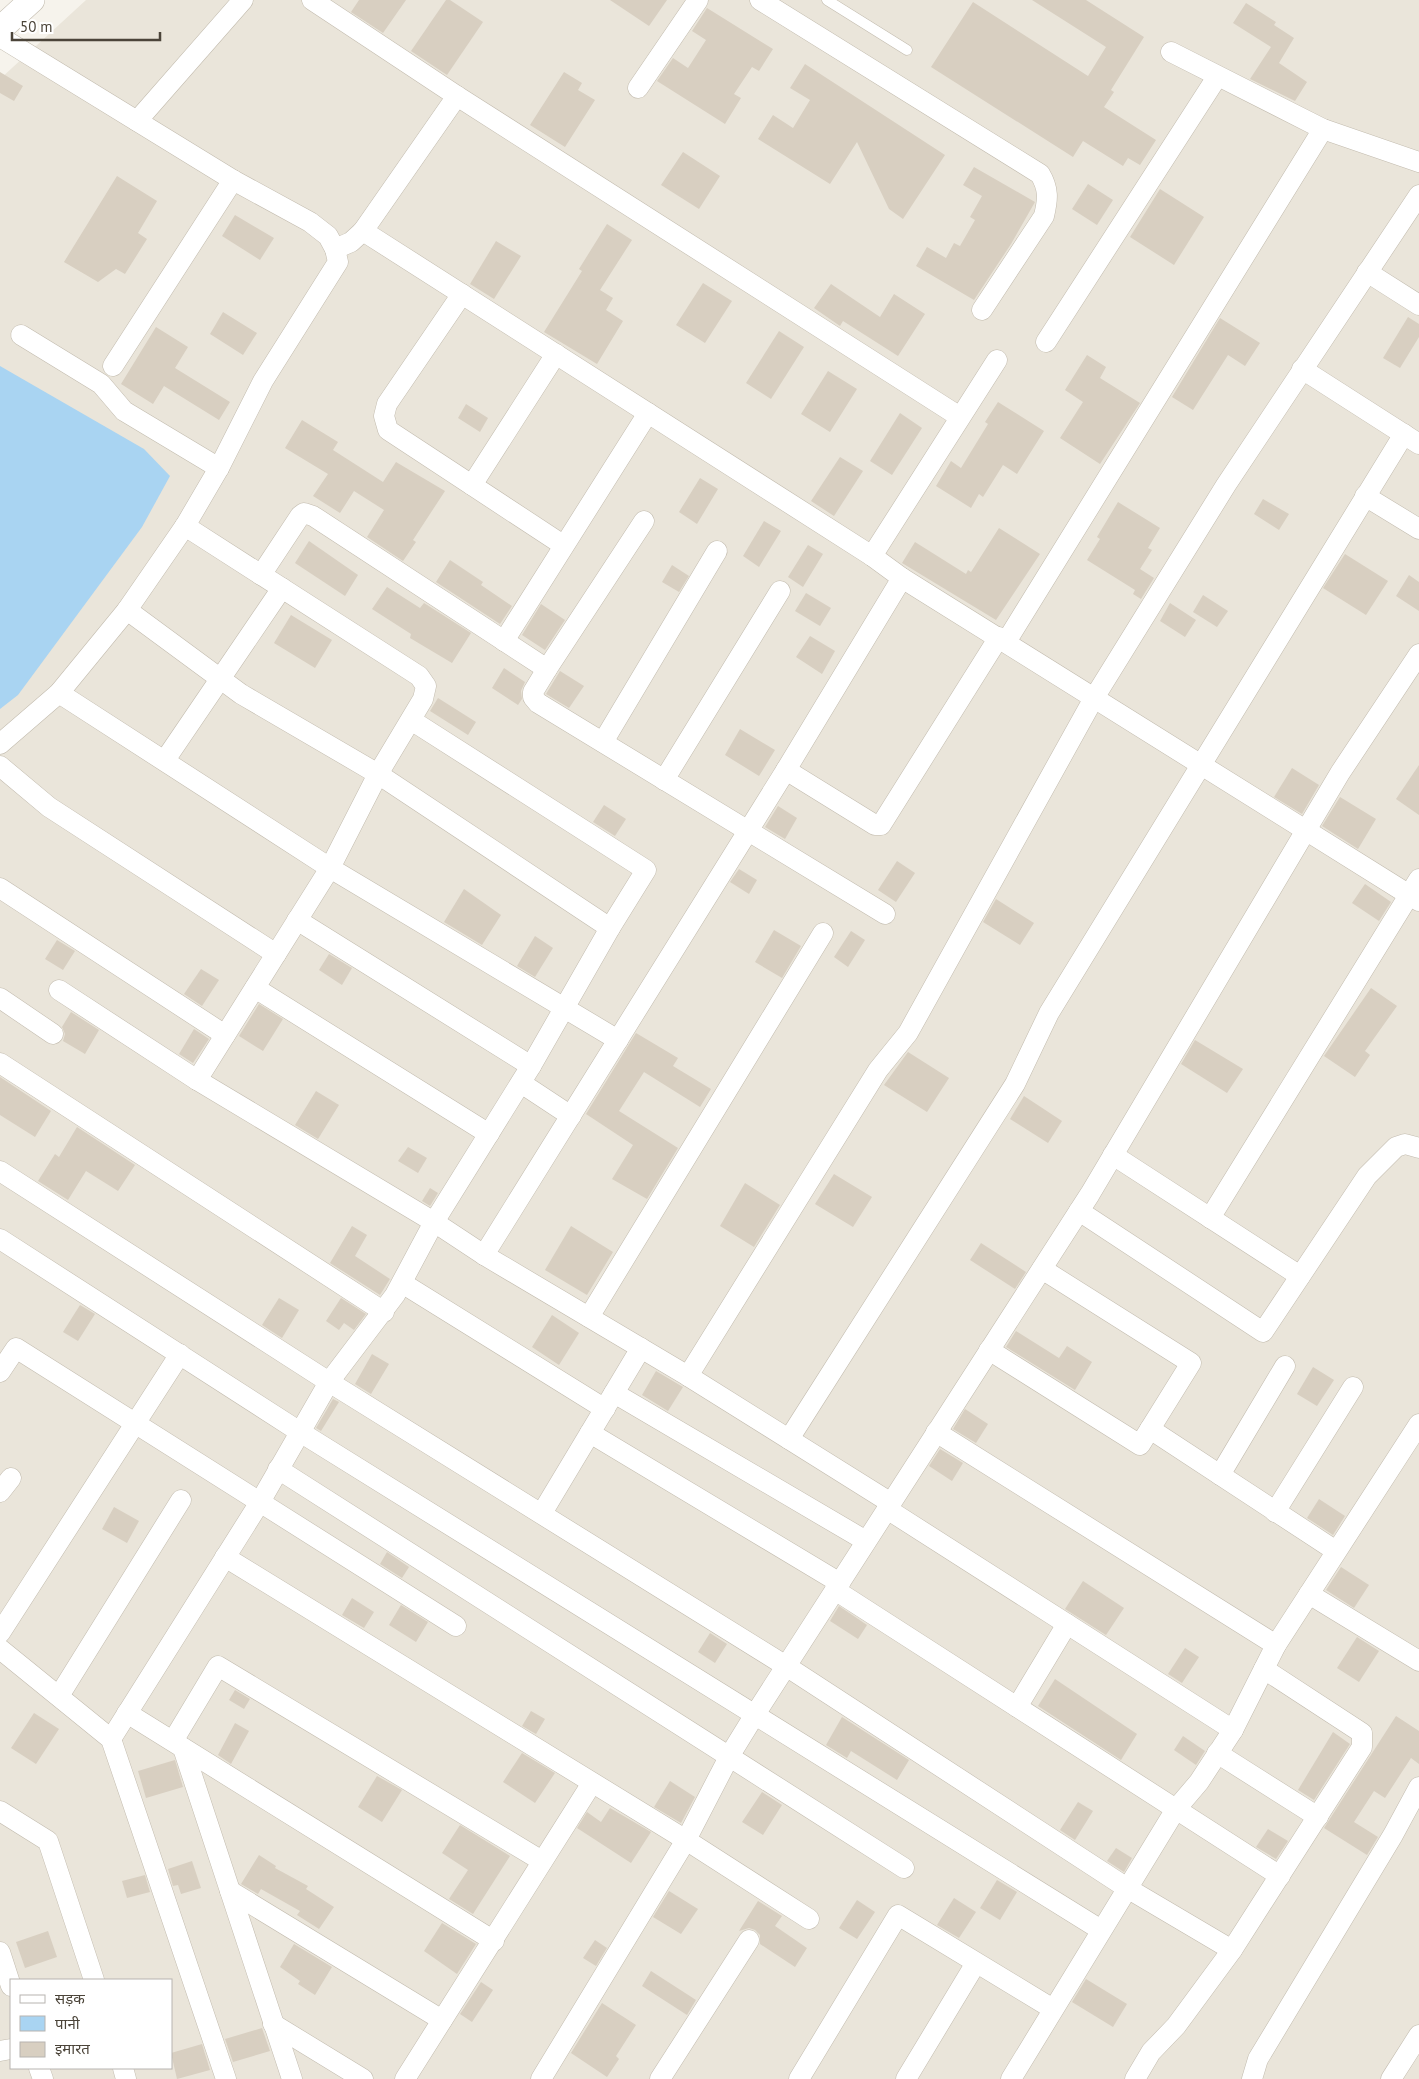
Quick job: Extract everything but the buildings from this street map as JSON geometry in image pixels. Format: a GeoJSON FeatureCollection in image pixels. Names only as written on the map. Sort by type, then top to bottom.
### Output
{"type":"FeatureCollection","features":[{"type":"Feature","properties":{"kind":"street"},"geometry":{"type":"LineString","coordinates":[[0,29],[32,0]]}},
{"type":"Feature","properties":{"kind":"street"},"geometry":{"type":"LineString","coordinates":[[137,121],[244,0]]}},
{"type":"Feature","properties":{"kind":"street"},"geometry":{"type":"LineString","coordinates":[[312,0],[457,96],[960,416]]}},
{"type":"Feature","properties":{"kind":"street"},"geometry":{"type":"LineString","coordinates":[[638,88],[698,0]]}},
{"type":"Feature","properties":{"kind":"street"},"geometry":{"type":"LineString","coordinates":[[760,0],[1040,174],[1047,185],[1048,198],[1044,216],[982,310]]}},
{"type":"Feature","properties":{"kind":"street"},"geometry":{"type":"LineString","coordinates":[[0,37],[233,180],[310,222],[328,236],[338,262],[263,381],[219,468],[185,526],[127,610],[59,693],[0,744]]}},
{"type":"Feature","properties":{"kind":"street"},"geometry":{"type":"LineString","coordinates":[[1171,52],[1323,129],[1419,162]]}},
{"type":"Feature","properties":{"kind":"street"},"geometry":{"type":"LineString","coordinates":[[1046,342],[1217,76]]}},
{"type":"Feature","properties":{"kind":"street"},"geometry":{"type":"LineString","coordinates":[[334,249],[351,242],[363,231],[457,96]]}},
{"type":"Feature","properties":{"kind":"street"},"geometry":{"type":"LineString","coordinates":[[786,770],[875,825],[881,825],[1002,639],[1323,129]]}},
{"type":"Feature","properties":{"kind":"street"},"geometry":{"type":"LineString","coordinates":[[113,366],[233,180]]}},
{"type":"Feature","properties":{"kind":"street"},"geometry":{"type":"LineString","coordinates":[[688,1376],[878,1070],[908,1032],[1094,698],[1226,485],[1419,195]]}},
{"type":"Feature","properties":{"kind":"street"},"geometry":{"type":"LineString","coordinates":[[363,231],[872,556],[902,578],[1306,829],[1416,891],[1210,1218]]}},
{"type":"Feature","properties":{"kind":"street"},"geometry":{"type":"LineString","coordinates":[[1366,272],[1419,305]]}},
{"type":"Feature","properties":{"kind":"street"},"geometry":{"type":"LineString","coordinates":[[462,294],[387,404],[384,416],[388,430],[563,545]]}},
{"type":"Feature","properties":{"kind":"street"},"geometry":{"type":"LineString","coordinates":[[21,334],[101,384],[124,412],[219,468]]}},
{"type":"Feature","properties":{"kind":"street"},"geometry":{"type":"LineString","coordinates":[[472,485],[556,354]]}},
{"type":"Feature","properties":{"kind":"street"},"geometry":{"type":"LineString","coordinates":[[872,556],[997,360]]}},
{"type":"Feature","properties":{"kind":"street"},"geometry":{"type":"LineString","coordinates":[[789,1439],[1015,1084],[1049,1014],[1365,496],[1415,439],[1302,369]]}},
{"type":"Feature","properties":{"kind":"street"},"geometry":{"type":"LineString","coordinates":[[504,641],[648,413]]}},
{"type":"Feature","properties":{"kind":"street"},"geometry":{"type":"LineString","coordinates":[[1365,496],[1419,529]]}},
{"type":"Feature","properties":{"kind":"street"},"geometry":{"type":"LineString","coordinates":[[261,575],[300,516],[304,513],[313,516],[547,669]]}},
{"type":"Feature","properties":{"kind":"street"},"geometry":{"type":"LineString","coordinates":[[644,521],[547,669],[533,692],[533,697],[538,702],[664,780],[884,914]]}},
{"type":"Feature","properties":{"kind":"street"},"geometry":{"type":"LineString","coordinates":[[185,526],[419,676],[426,686],[423,699],[378,774],[330,868],[197,1080]]}},
{"type":"Feature","properties":{"kind":"street"},"geometry":{"type":"LineString","coordinates":[[603,742],[717,551]]}},
{"type":"Feature","properties":{"kind":"street"},"geometry":{"type":"LineString","coordinates":[[484,1256],[786,770],[902,578]]}},
{"type":"Feature","properties":{"kind":"street"},"geometry":{"type":"LineString","coordinates":[[165,760],[282,588]]}},
{"type":"Feature","properties":{"kind":"street"},"geometry":{"type":"LineString","coordinates":[[664,780],[780,592]]}},
{"type":"Feature","properties":{"kind":"street"},"geometry":{"type":"LineString","coordinates":[[127,610],[241,694],[378,774],[610,928]]}},
{"type":"Feature","properties":{"kind":"street"},"geometry":{"type":"LineString","coordinates":[[541,2079],[686,1840],[730,1755],[754,1716],[1079,1211],[1340,773],[1419,654]]}},
{"type":"Feature","properties":{"kind":"street"},"geometry":{"type":"LineString","coordinates":[[59,693],[330,868],[566,1007],[618,1040]]}},
{"type":"Feature","properties":{"kind":"street"},"geometry":{"type":"LineString","coordinates":[[111,1739],[260,1502],[329,1382],[384,1312],[402,1283],[434,1222],[526,1075],[610,928],[646,870],[411,720]]}},
{"type":"Feature","properties":{"kind":"street"},"geometry":{"type":"LineString","coordinates":[[0,766],[49,807],[276,954]]}},
{"type":"Feature","properties":{"kind":"street"},"geometry":{"type":"LineString","coordinates":[[0,888],[225,1035]]}},
{"type":"Feature","properties":{"kind":"street"},"geometry":{"type":"LineString","coordinates":[[297,920],[526,1075],[571,1116]]}},
{"type":"Feature","properties":{"kind":"street"},"geometry":{"type":"LineString","coordinates":[[589,1317],[823,933]]}},
{"type":"Feature","properties":{"kind":"street"},"geometry":{"type":"LineString","coordinates":[[255,988],[489,1134]]}},
{"type":"Feature","properties":{"kind":"street"},"geometry":{"type":"LineString","coordinates":[[59,990],[197,1080],[434,1222],[484,1256],[688,1376],[789,1439],[1067,1624],[1233,1730]]}},
{"type":"Feature","properties":{"kind":"street"},"geometry":{"type":"LineString","coordinates":[[0,998],[53,1034]]}},
{"type":"Feature","properties":{"kind":"street"},"geometry":{"type":"LineString","coordinates":[[0,1063],[384,1312]]}},
{"type":"Feature","properties":{"kind":"street"},"geometry":{"type":"LineString","coordinates":[[1079,1211],[1263,1332],[1366,1176],[1396,1147],[1406,1144],[1419,1148]]}},
{"type":"Feature","properties":{"kind":"street"},"geometry":{"type":"LineString","coordinates":[[1113,1155],[1300,1276]]}},
{"type":"Feature","properties":{"kind":"street"},"geometry":{"type":"LineString","coordinates":[[0,1171],[329,1382],[786,1666],[1127,1888],[1232,1950]]}},
{"type":"Feature","properties":{"kind":"street"},"geometry":{"type":"LineString","coordinates":[[0,1239],[300,1432],[1101,1930]]}},
{"type":"Feature","properties":{"kind":"street"},"geometry":{"type":"LineString","coordinates":[[990,1350],[1140,1445],[1191,1363],[1042,1269]]}},
{"type":"Feature","properties":{"kind":"street"},"geometry":{"type":"LineString","coordinates":[[402,1283],[610,1401],[866,1542]]}},
{"type":"Feature","properties":{"kind":"street"},"geometry":{"type":"LineString","coordinates":[[0,1372],[16,1348],[456,1626]]}},
{"type":"Feature","properties":{"kind":"street"},"geometry":{"type":"LineString","coordinates":[[542,1513],[641,1348]]}},
{"type":"Feature","properties":{"kind":"street"},"geometry":{"type":"LineString","coordinates":[[0,1633],[134,1422],[180,1354]]}},
{"type":"Feature","properties":{"kind":"street"},"geometry":{"type":"LineString","coordinates":[[1220,1476],[1285,1366]]}},
{"type":"Feature","properties":{"kind":"street"},"geometry":{"type":"LineString","coordinates":[[1275,1512],[1353,1387]]}},
{"type":"Feature","properties":{"kind":"street"},"geometry":{"type":"LineString","coordinates":[[1011,2079],[1052,2009],[1176,1809],[1199,1782],[1233,1730],[1276,1645],[1419,1424]]}},
{"type":"Feature","properties":{"kind":"street"},"geometry":{"type":"LineString","coordinates":[[1150,1429],[1336,1551]]}},
{"type":"Feature","properties":{"kind":"street"},"geometry":{"type":"LineString","coordinates":[[936,1432],[1276,1645]]}},
{"type":"Feature","properties":{"kind":"street"},"geometry":{"type":"LineString","coordinates":[[590,1433],[838,1586],[1016,1707],[1280,1876]]}},
{"type":"Feature","properties":{"kind":"street"},"geometry":{"type":"LineString","coordinates":[[278,1469],[730,1755],[904,1868]]}},
{"type":"Feature","properties":{"kind":"street"},"geometry":{"type":"LineString","coordinates":[[59,1696],[181,1500]]}},
{"type":"Feature","properties":{"kind":"street"},"geometry":{"type":"LineString","coordinates":[[225,1558],[686,1840],[808,1919]]}},
{"type":"Feature","properties":{"kind":"street"},"geometry":{"type":"LineString","coordinates":[[1309,1594],[1419,1661]]}},
{"type":"Feature","properties":{"kind":"street"},"geometry":{"type":"LineString","coordinates":[[1016,1707],[1067,1624]]}},
{"type":"Feature","properties":{"kind":"street"},"geometry":{"type":"LineString","coordinates":[[0,1649],[111,1739],[226,2079]]}},
{"type":"Feature","properties":{"kind":"street"},"geometry":{"type":"LineString","coordinates":[[292,2079],[230,1891],[178,1744],[218,1666],[542,1861]]}},
{"type":"Feature","properties":{"kind":"street"},"geometry":{"type":"LineString","coordinates":[[1135,2079],[1151,2052],[1176,2026],[1232,1950],[1362,1748],[1362,1733],[1264,1670]]}},
{"type":"Feature","properties":{"kind":"street"},"geometry":{"type":"LineString","coordinates":[[127,1713],[494,1941]]}},
{"type":"Feature","properties":{"kind":"street"},"geometry":{"type":"LineString","coordinates":[[1217,1753],[1318,1817]]}},
{"type":"Feature","properties":{"kind":"street"},"geometry":{"type":"LineString","coordinates":[[405,2079],[494,1941],[592,1783]]}},
{"type":"Feature","properties":{"kind":"street"},"geometry":{"type":"LineString","coordinates":[[1252,2079],[1258,2059],[1393,1836],[1419,1786]]}},
{"type":"Feature","properties":{"kind":"street"},"geometry":{"type":"LineString","coordinates":[[0,1811],[48,1841],[94,1979]]}},
{"type":"Feature","properties":{"kind":"street"},"geometry":{"type":"LineString","coordinates":[[230,1891],[442,2020]]}},
{"type":"Feature","properties":{"kind":"street"},"geometry":{"type":"LineString","coordinates":[[799,2079],[898,1915],[1052,2009]]}},
{"type":"Feature","properties":{"kind":"street"},"geometry":{"type":"LineString","coordinates":[[660,2079],[748,1940]]}},
{"type":"Feature","properties":{"kind":"street"},"geometry":{"type":"LineString","coordinates":[[0,1952],[10,1983]]}},
{"type":"Feature","properties":{"kind":"street"},"geometry":{"type":"LineString","coordinates":[[906,2079],[976,1963]]}},
{"type":"Feature","properties":{"kind":"street"},"geometry":{"type":"LineString","coordinates":[[273,2024],[364,2079]]}},
{"type":"Feature","properties":{"kind":"street"},"geometry":{"type":"LineString","coordinates":[[1391,2079],[1419,2035]]}},
{"type":"Feature","properties":{"kind":"lane"},"geometry":{"type":"LineString","coordinates":[[826,0],[907,50]]}},
{"type":"Feature","properties":{"kind":"shaded area"},"geometry":{"type":"Polygon","coordinates":[[[86,0],[1419,0],[1419,2079],[0,2079],[0,79],[86,0]]]}},
{"type":"Feature","properties":{"kind":"water"},"geometry":{"type":"Polygon","coordinates":[[[0,366],[144,449],[170,476],[142,527],[18,695],[0,709],[0,366]]]}}]}
